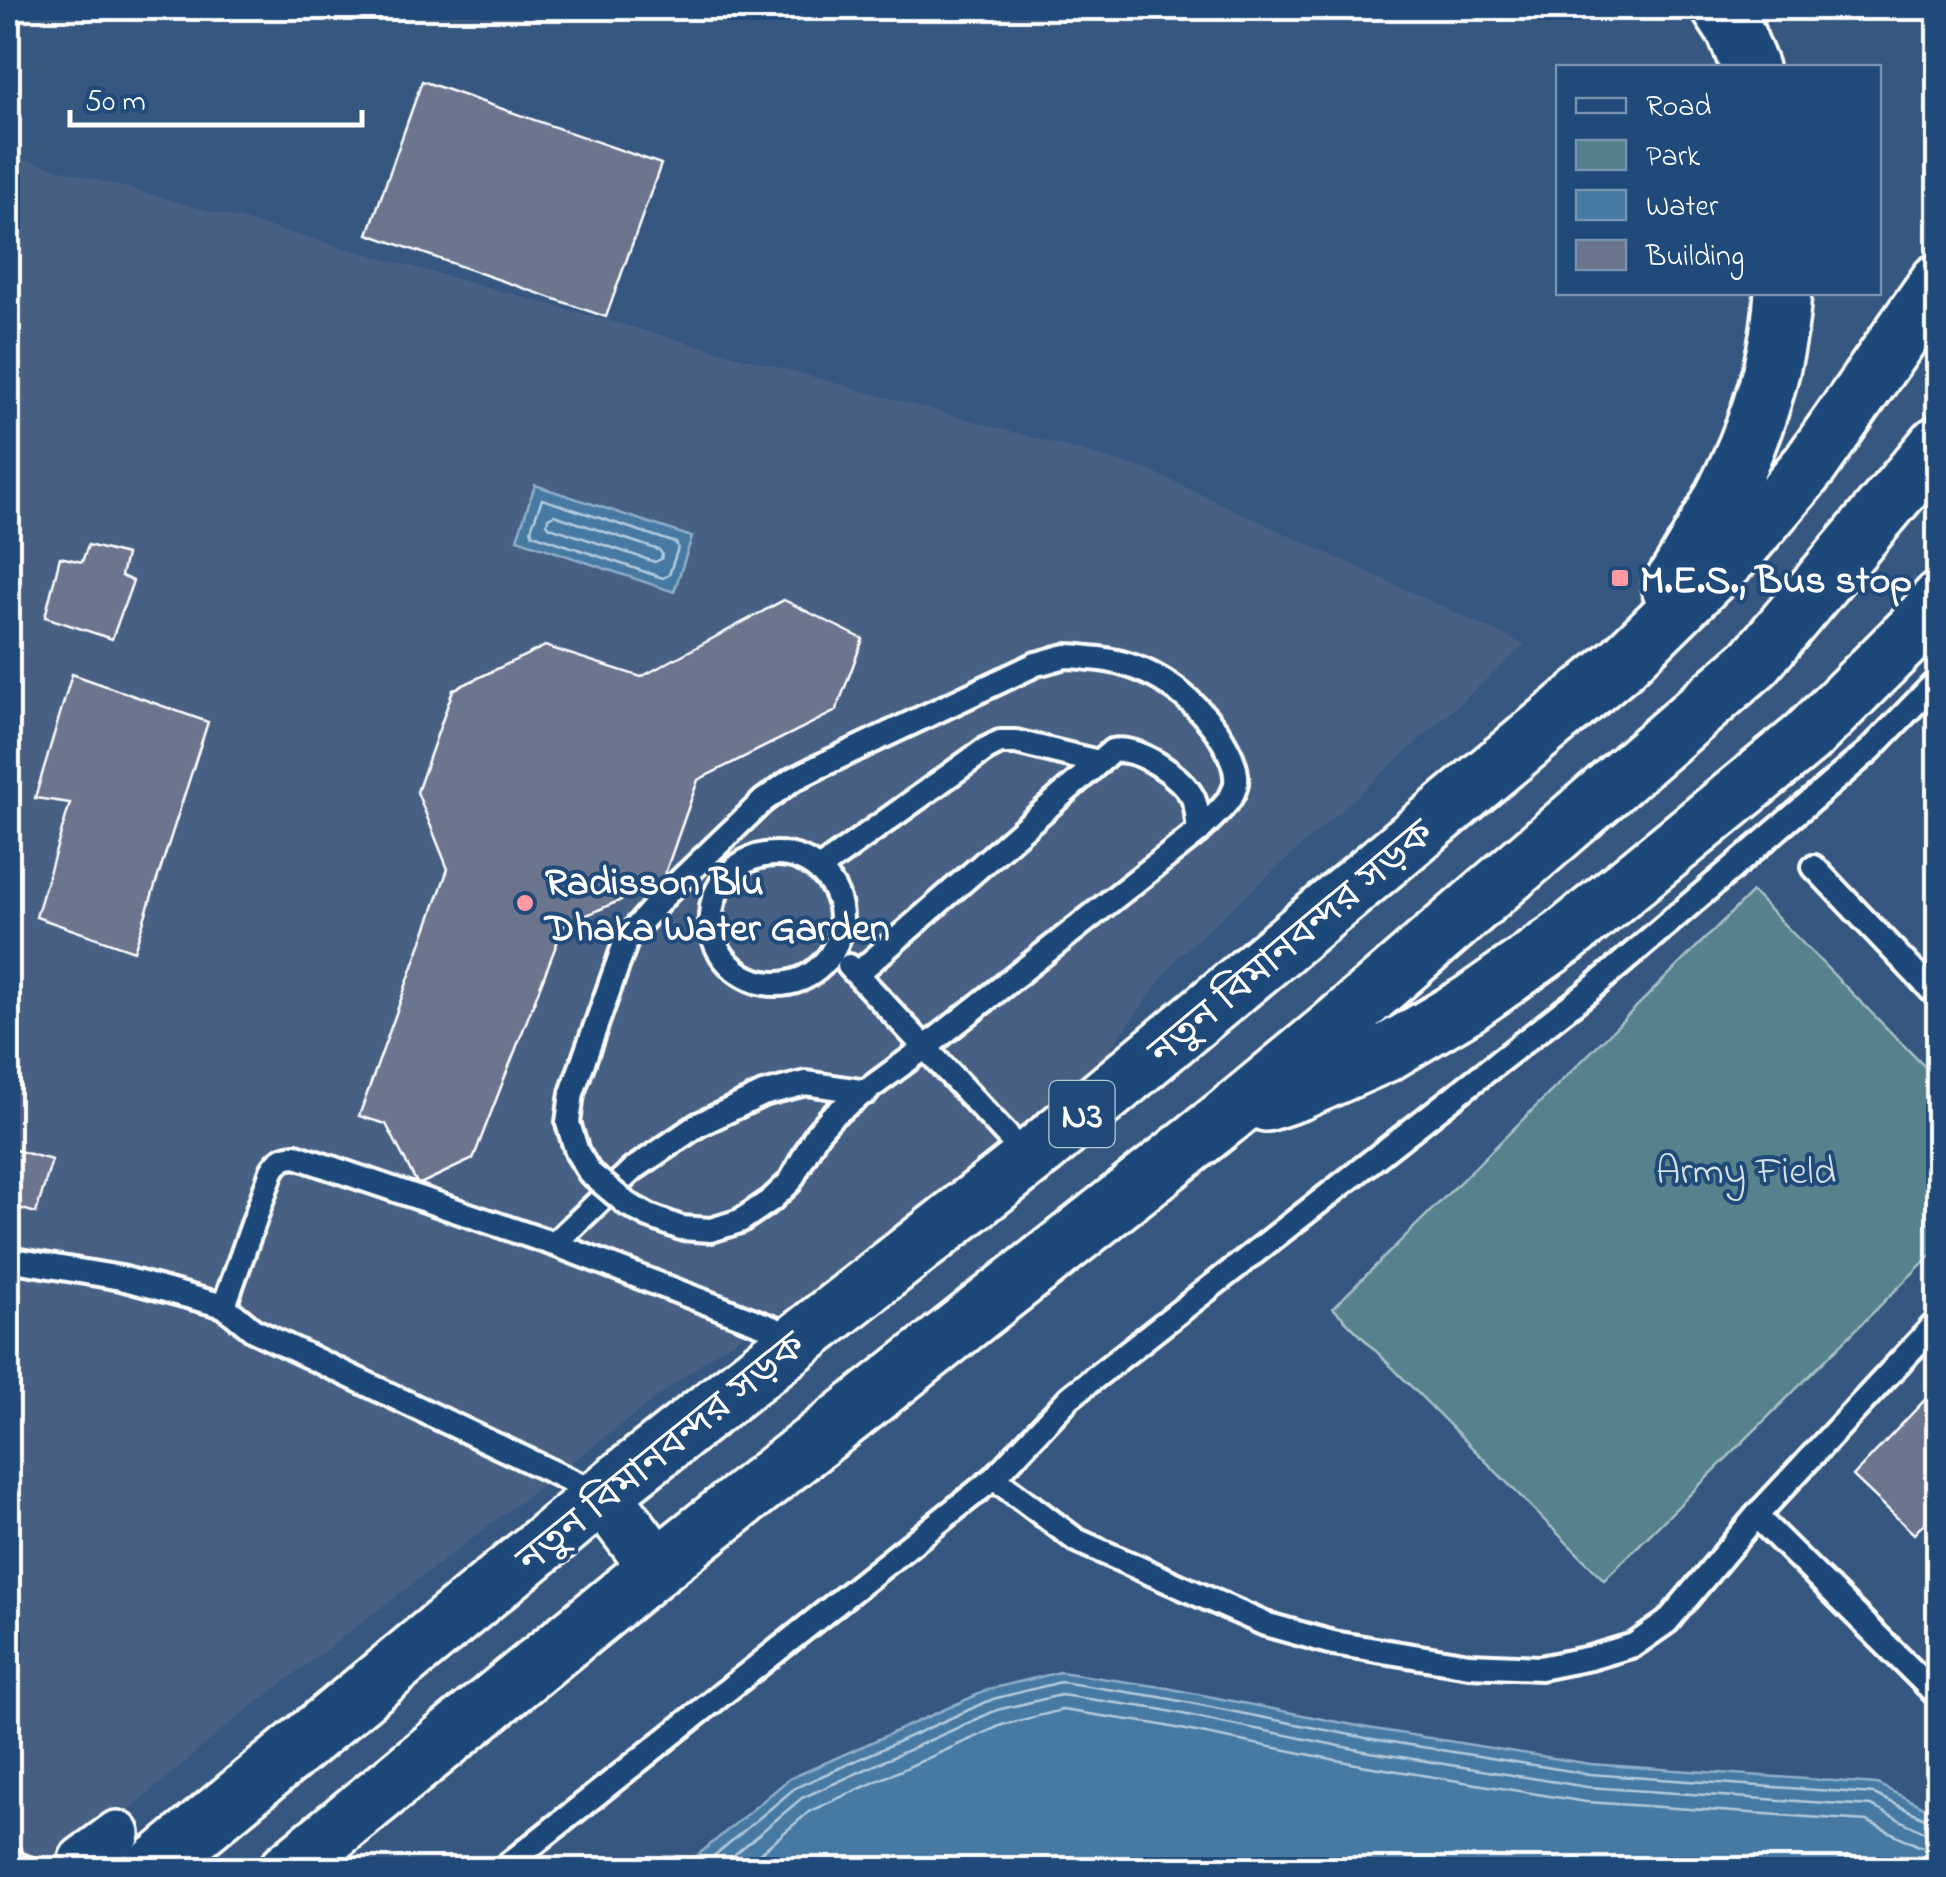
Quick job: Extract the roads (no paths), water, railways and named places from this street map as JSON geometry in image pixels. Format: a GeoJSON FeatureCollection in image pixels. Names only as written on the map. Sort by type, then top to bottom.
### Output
{"type":"FeatureCollection","features":[{"type":"Feature","properties":{"kind":"highway"},"geometry":{"type":"LineString","coordinates":[[1720,8],[1749,65]]}},
{"type":"Feature","properties":{"kind":"highway","name":"নতুন বিমানবন্দর সড়ক"},"geometry":{"type":"LineString","coordinates":[[110,1858],[602,1495],[1029,1159],[1623,662],[1740,547],[1810,464],[1938,282]]}},
{"type":"Feature","properties":{"kind":"highway"},"geometry":{"type":"LineString","coordinates":[[1623,662],[1735,476],[1762,404],[1783,295]]}},
{"type":"Feature","properties":{"kind":"highway","name":"N3"},"geometry":{"type":"LineString","coordinates":[[288,1870],[657,1567],[1331,1030],[1756,662],[1938,444]]}},
{"type":"Feature","properties":{"kind":"highway"},"geometry":{"type":"LineString","coordinates":[[1226,1116],[1299,1092],[1385,1054],[1469,1004],[1564,937],[1806,738],[1922,622],[1938,601]]}},
{"type":"Feature","properties":{"kind":"highway"},"geometry":{"type":"LineString","coordinates":[[602,1495],[657,1567]]}},
{"type":"Feature","properties":{"kind":"lane"},"geometry":{"type":"LineString","coordinates":[[1067,656],[1099,658],[1132,665],[1167,682],[1207,718],[1226,745],[1236,770],[1233,795],[1198,831],[926,1047],[832,1116],[817,1132],[790,1182],[740,1221],[711,1230],[681,1228],[649,1216],[627,1204],[590,1173],[576,1152],[568,1123],[572,1093],[627,938],[665,895],[763,801],[792,780],[1036,664],[1067,656]]}},
{"type":"Feature","properties":{"kind":"lane"},"geometry":{"type":"LineString","coordinates":[[501,1870],[994,1478],[1070,1397],[1588,992],[1870,750],[1938,680]]}},
{"type":"Feature","properties":{"kind":"lane"},"geometry":{"type":"LineString","coordinates":[[818,869],[1000,742],[1016,742],[1098,762]]}},
{"type":"Feature","properties":{"kind":"lane"},"geometry":{"type":"LineString","coordinates":[[856,974],[1112,751],[1123,748],[1150,759],[1182,783],[1196,805],[1198,831]]}},
{"type":"Feature","properties":{"kind":"lane"},"geometry":{"type":"LineString","coordinates":[[779,853],[807,861],[836,892],[840,906],[839,936],[834,949],[814,971],[788,983],[773,984],[745,977],[715,945],[710,916],[718,888],[737,866],[764,854],[779,853]]}},
{"type":"Feature","properties":{"kind":"lane"},"geometry":{"type":"LineString","coordinates":[[1814,867],[1938,997]]}},
{"type":"Feature","properties":{"kind":"lane"},"geometry":{"type":"LineString","coordinates":[[834,949],[1029,1159]]}},
{"type":"Feature","properties":{"kind":"lane"},"geometry":{"type":"LineString","coordinates":[[554,1244],[632,1170],[698,1125],[763,1094],[806,1082],[866,1092]]}},
{"type":"Feature","properties":{"kind":"lane"},"geometry":{"type":"LineString","coordinates":[[224,1306],[272,1171],[285,1157],[296,1156],[554,1244],[798,1338]]}},
{"type":"Feature","properties":{"kind":"lane"},"geometry":{"type":"LineString","coordinates":[[8,1259],[122,1278],[224,1306],[253,1330],[602,1495]]}},
{"type":"Feature","properties":{"kind":"lane"},"geometry":{"type":"LineString","coordinates":[[994,1478],[1076,1540],[1265,1624],[1333,1643],[1469,1664],[1540,1668],[1634,1645],[1667,1622],[1756,1516],[1938,1320]]}},
{"type":"Feature","properties":{"kind":"lane"},"geometry":{"type":"LineString","coordinates":[[1756,1516],[1938,1696]]}},
{"type":"Feature","properties":{"kind":"lane"},"geometry":{"type":"LineString","coordinates":[[8,1854],[15,1864],[30,1870]]}},
{"type":"Feature","properties":{"kind":"water"},"geometry":{"type":"Polygon","coordinates":[[[535,485],[692,537],[674,592],[517,539],[535,485]]]}},
{"type":"Feature","properties":{"kind":"water"},"geometry":{"type":"Polygon","coordinates":[[[1060,1672],[1590,1764],[1877,1784],[1938,1814],[1938,1869],[681,1869],[789,1779],[990,1689],[1060,1672]]]}},
{"type":"Feature","properties":{"kind":"place","name":"M.E.S., Bus stop"},"geometry":{"type":"Point","coordinates":[1620,578]}},
{"type":"Feature","properties":{"kind":"place","name":"Radisson Blu Dhaka Water Garden"},"geometry":{"type":"Point","coordinates":[525,903]}},
{"type":"Feature","properties":{"kind":"park label","name":"Army Field"},"geometry":{"type":"Point","coordinates":[1746,1169]}}]}
